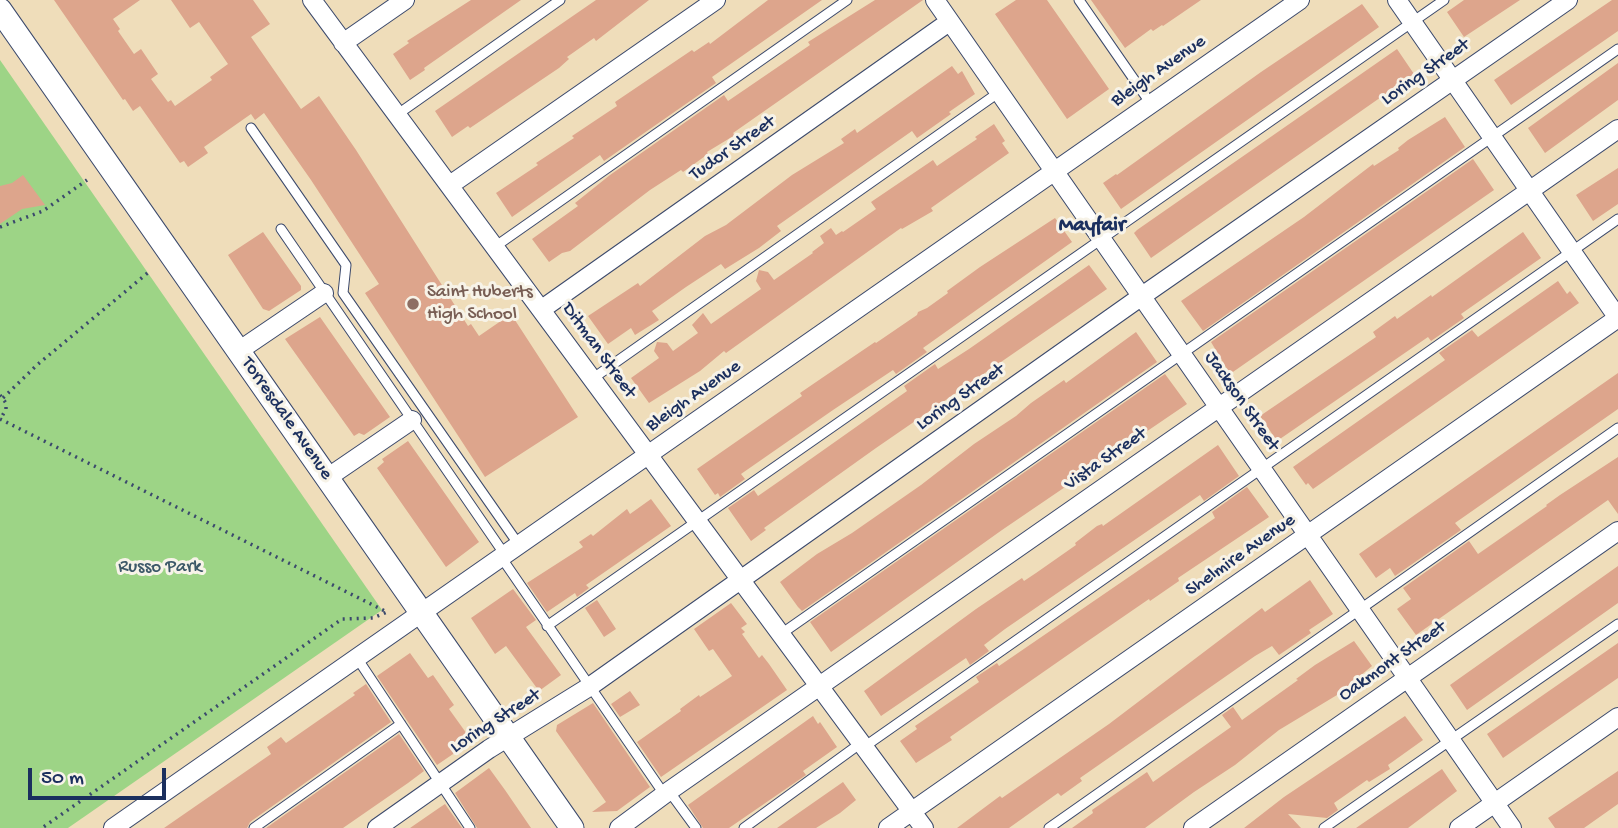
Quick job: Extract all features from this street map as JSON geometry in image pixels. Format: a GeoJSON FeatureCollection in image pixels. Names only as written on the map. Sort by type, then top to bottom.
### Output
{"type":"FeatureCollection","features":[{"type":"Feature","properties":{"kind":"street","name":"Ditman Street"},"geometry":{"type":"LineString","coordinates":[[312,0],[924,828]]}},
{"type":"Feature","properties":{"kind":"street"},"geometry":{"type":"LineString","coordinates":[[344,43],[405,0]]}},
{"type":"Feature","properties":{"kind":"street"},"geometry":{"type":"LineString","coordinates":[[450,185],[716,0]]}},
{"type":"Feature","properties":{"kind":"street","name":"Jackson Street"},"geometry":{"type":"LineString","coordinates":[[935,0],[1511,828]]}},
{"type":"Feature","properties":{"kind":"street","name":"Bleigh Avenue"},"geometry":{"type":"LineString","coordinates":[[113,828],[1300,0]]}},
{"type":"Feature","properties":{"kind":"street"},"geometry":{"type":"LineString","coordinates":[[1397,0],[1618,318]]}},
{"type":"Feature","properties":{"kind":"street","name":"Loring Street"},"geometry":{"type":"LineString","coordinates":[[377,828],[509,736],[589,687],[1142,296],[1568,0]]}},
{"type":"Feature","properties":{"kind":"street","name":"Torresdale Avenue"},"geometry":{"type":"LineString","coordinates":[[0,10],[572,828]]}},
{"type":"Feature","properties":{"kind":"street","name":"Tudor Street"},"geometry":{"type":"LineString","coordinates":[[542,309],[950,22]]}},
{"type":"Feature","properties":{"kind":"street","name":"Vista Street"},"geometry":{"type":"LineString","coordinates":[[619,828],[666,792],[821,687],[1618,129]]}},
{"type":"Feature","properties":{"kind":"street"},"geometry":{"type":"LineString","coordinates":[[237,352],[324,293]]}},
{"type":"Feature","properties":{"kind":"street","name":"Shelmire Avenue"},"geometry":{"type":"LineString","coordinates":[[888,828],[1618,318]]}},
{"type":"Feature","properties":{"kind":"street"},"geometry":{"type":"LineString","coordinates":[[327,478],[412,420]]}},
{"type":"Feature","properties":{"kind":"street","name":"Oakmont Street"},"geometry":{"type":"LineString","coordinates":[[1193,828],[1618,531]]}},
{"type":"Feature","properties":{"kind":"street"},"geometry":{"type":"LineString","coordinates":[[1460,828],[1618,718]]}},
{"type":"Feature","properties":{"kind":"lane"},"geometry":{"type":"LineString","coordinates":[[398,114],[560,0]]}},
{"type":"Feature","properties":{"kind":"lane"},"geometry":{"type":"LineString","coordinates":[[496,246],[847,0]]}},
{"type":"Feature","properties":{"kind":"lane"},"geometry":{"type":"LineString","coordinates":[[1079,0],[1151,104]]}},
{"type":"Feature","properties":{"kind":"lane"},"geometry":{"type":"LineString","coordinates":[[547,626],[1444,0]]}},
{"type":"Feature","properties":{"kind":"lane"},"geometry":{"type":"LineString","coordinates":[[781,634],[1618,49]]}},
{"type":"Feature","properties":{"kind":"lane"},"geometry":{"type":"LineString","coordinates":[[592,379],[999,93]]}},
{"type":"Feature","properties":{"kind":"lane"},"geometry":{"type":"LineString","coordinates":[[251,128],[346,265],[343,293],[508,552],[547,626],[666,792],[696,828]]}},
{"type":"Feature","properties":{"kind":"lane"},"geometry":{"type":"LineString","coordinates":[[744,828],[1618,219]]}},
{"type":"Feature","properties":{"kind":"lane"},"geometry":{"type":"LineString","coordinates":[[281,229],[412,420],[508,552]]}},
{"type":"Feature","properties":{"kind":"lane"},"geometry":{"type":"LineString","coordinates":[[1049,828],[1618,428]]}},
{"type":"Feature","properties":{"kind":"lane"},"geometry":{"type":"LineString","coordinates":[[1324,828],[1618,624]]}},
{"type":"Feature","properties":{"kind":"lane"},"geometry":{"type":"LineString","coordinates":[[357,658],[470,828]]}},
{"type":"Feature","properties":{"kind":"lane"},"geometry":{"type":"LineString","coordinates":[[254,828],[401,724]]}},
{"type":"Feature","properties":{"kind":"path"},"geometry":{"type":"LineString","coordinates":[[0,227],[43,211],[87,180]]}},
{"type":"Feature","properties":{"kind":"path"},"geometry":{"type":"LineString","coordinates":[[42,828],[342,619],[373,618],[387,612],[0,420],[6,409],[1,397],[150,271]]}},
{"type":"Feature","properties":{"kind":"green space","name":"Russo Park"},"geometry":{"type":"Polygon","coordinates":[[[0,60],[382,610],[68,828],[0,828],[0,60]]]}},
{"type":"Feature","properties":{"kind":"building","name":"Saint Huberts High School"},"geometry":{"type":"Polygon","coordinates":[[[54,0],[140,0],[113,19],[134,54],[141,49],[158,74],[151,79],[168,102],[171,100],[175,106],[212,80],[210,77],[228,64],[199,22],[190,28],[171,0],[253,0],[270,24],[251,37],[301,109],[319,96],[468,326],[471,324],[479,336],[511,314],[578,417],[485,477],[365,293],[379,284],[264,113],[255,120],[251,114],[204,147],[208,153],[188,167],[184,161],[180,163],[140,106],[133,111],[125,99],[123,100],[54,0]]]}},
{"type":"Feature","properties":{"kind":"building"},"geometry":{"type":"Polygon","coordinates":[[[471,0],[521,0],[410,80],[393,54],[409,43],[407,41],[471,0]]]}},
{"type":"Feature","properties":{"kind":"building"},"geometry":{"type":"Polygon","coordinates":[[[596,0],[649,0],[596,41],[594,38],[567,57],[569,59],[559,68],[470,128],[468,126],[452,137],[435,111],[596,0]]]}},
{"type":"Feature","properties":{"kind":"building"},"geometry":{"type":"Polygon","coordinates":[[[768,0],[822,0],[712,77],[716,83],[604,161],[600,155],[512,217],[496,193],[617,106],[615,102],[692,50],[694,52],[709,42],[710,44],[768,0]]]}},
{"type":"Feature","properties":{"kind":"building"},"geometry":{"type":"Polygon","coordinates":[[[875,0],[923,0],[733,133],[735,135],[707,152],[708,154],[683,172],[681,170],[650,190],[570,251],[549,262],[532,239],[578,206],[575,203],[610,175],[724,95],[728,101],[810,45],[808,42],[875,0]]]}},
{"type":"Feature","properties":{"kind":"building"},"geometry":{"type":"Polygon","coordinates":[[[1016,0],[1047,0],[1109,89],[1067,119],[995,14],[1016,0]]]}},
{"type":"Feature","properties":{"kind":"building"},"geometry":{"type":"Polygon","coordinates":[[[1091,0],[1201,0],[1163,26],[1153,31],[1151,29],[1125,48],[1091,0]]]}},
{"type":"Feature","properties":{"kind":"building"},"geometry":{"type":"Polygon","coordinates":[[[1464,0],[1520,0],[1464,37],[1447,12],[1464,0]]]}},
{"type":"Feature","properties":{"kind":"building"},"geometry":{"type":"Polygon","coordinates":[[[1612,0],[1618,0],[1618,31],[1511,105],[1494,80],[1612,0]]]}},
{"type":"Feature","properties":{"kind":"building"},"geometry":{"type":"Polygon","coordinates":[[[1362,4],[1379,27],[1121,209],[1103,183],[1362,4]]]}},
{"type":"Feature","properties":{"kind":"building"},"geometry":{"type":"Polygon","coordinates":[[[1397,49],[1414,74],[1151,258],[1134,233],[1137,230],[1397,49]]]}},
{"type":"Feature","properties":{"kind":"building"},"geometry":{"type":"Polygon","coordinates":[[[1618,63],[1618,100],[1545,153],[1528,128],[1618,63]]]}},
{"type":"Feature","properties":{"kind":"building"},"geometry":{"type":"Polygon","coordinates":[[[952,66],[958,74],[962,71],[975,94],[949,112],[951,114],[917,138],[912,131],[777,226],[781,231],[759,248],[725,269],[721,264],[652,311],[659,320],[635,335],[631,328],[608,344],[588,316],[638,283],[640,286],[792,175],[844,143],[841,139],[855,129],[857,133],[952,66]]]}},
{"type":"Feature","properties":{"kind":"building"},"geometry":{"type":"Polygon","coordinates":[[[1445,117],[1465,147],[1203,331],[1181,301],[1304,217],[1373,164],[1374,166],[1399,150],[1408,140],[1445,117]]]}},
{"type":"Feature","properties":{"kind":"building"},"geometry":{"type":"Polygon","coordinates":[[[994,124],[1009,153],[931,208],[933,211],[901,228],[726,353],[724,351],[700,371],[649,403],[631,378],[659,358],[654,351],[657,342],[667,343],[673,351],[698,333],[692,325],[703,313],[711,324],[761,289],[756,281],[759,270],[768,272],[774,280],[824,243],[820,236],[831,228],[836,235],[843,232],[876,209],[871,202],[933,160],[937,166],[994,124]]]}},
{"type":"Feature","properties":{"kind":"building"},"geometry":{"type":"Polygon","coordinates":[[[1473,159],[1494,190],[1230,374],[1211,342],[1473,159]]]}},
{"type":"Feature","properties":{"kind":"building"},"geometry":{"type":"Polygon","coordinates":[[[1618,168],[1618,204],[1593,221],[1576,195],[1618,168]]]}},
{"type":"Feature","properties":{"kind":"building"},"geometry":{"type":"Polygon","coordinates":[[[23,175],[45,205],[22,209],[0,224],[0,186],[12,183],[23,175]]]}},
{"type":"Feature","properties":{"kind":"building"},"geometry":{"type":"Polygon","coordinates":[[[1055,218],[1072,242],[923,348],[927,352],[896,374],[893,370],[833,410],[741,474],[745,479],[720,497],[718,493],[715,495],[697,469],[802,396],[800,393],[1055,218]]]}},
{"type":"Feature","properties":{"kind":"building"},"geometry":{"type":"Polygon","coordinates":[[[263,232],[301,286],[301,290],[269,311],[263,309],[228,255],[263,232]]]}},
{"type":"Feature","properties":{"kind":"building"},"geometry":{"type":"Polygon","coordinates":[[[1523,232],[1541,258],[1461,314],[1464,318],[1431,341],[1428,337],[1277,441],[1260,416],[1376,337],[1373,332],[1395,316],[1397,319],[1431,295],[1432,297],[1523,232]]]}},
{"type":"Feature","properties":{"kind":"building"},"geometry":{"type":"Polygon","coordinates":[[[1089,265],[1107,289],[876,448],[764,528],[766,530],[751,541],[728,508],[754,490],[758,496],[907,391],[904,386],[935,364],[938,369],[1089,265]]]}},
{"type":"Feature","properties":{"kind":"building"},"geometry":{"type":"Polygon","coordinates":[[[1558,281],[1567,294],[1570,291],[1579,303],[1313,489],[1308,483],[1306,485],[1293,467],[1445,360],[1439,353],[1472,330],[1478,337],[1558,281]]]}},
{"type":"Feature","properties":{"kind":"building"},"geometry":{"type":"Polygon","coordinates":[[[320,317],[390,417],[364,435],[359,433],[354,436],[285,339],[320,317]]]}},
{"type":"Feature","properties":{"kind":"building"},"geometry":{"type":"Polygon","coordinates":[[[1136,332],[1157,362],[802,611],[798,607],[780,582],[921,485],[1031,403],[1064,380],[1066,383],[1136,332]]]}},
{"type":"Feature","properties":{"kind":"building"},"geometry":{"type":"Polygon","coordinates":[[[1618,373],[1618,409],[1455,523],[1461,530],[1395,576],[1390,568],[1376,578],[1359,554],[1618,373]]]}},
{"type":"Feature","properties":{"kind":"building"},"geometry":{"type":"Polygon","coordinates":[[[1165,374],[1187,404],[1002,530],[831,652],[810,622],[1165,374]]]}},
{"type":"Feature","properties":{"kind":"building"},"geometry":{"type":"Polygon","coordinates":[[[408,441],[479,542],[446,567],[377,468],[384,462],[382,459],[408,441]]]}},
{"type":"Feature","properties":{"kind":"building"},"geometry":{"type":"Polygon","coordinates":[[[1218,445],[1239,476],[1204,501],[1200,495],[1005,629],[984,645],[989,651],[970,665],[966,658],[881,716],[864,691],[976,609],[1022,578],[1024,581],[1036,573],[1076,545],[1075,543],[1097,526],[1103,526],[1218,445]]]}},
{"type":"Feature","properties":{"kind":"building"},"geometry":{"type":"Polygon","coordinates":[[[1618,457],[1618,514],[1608,500],[1416,635],[1397,609],[1411,599],[1403,588],[1469,541],[1478,554],[1618,457]]]}},
{"type":"Feature","properties":{"kind":"building"},"geometry":{"type":"Polygon","coordinates":[[[1247,487],[1269,517],[916,763],[900,741],[917,729],[915,726],[979,682],[976,677],[997,663],[999,666],[1215,518],[1212,512],[1247,487]]]}},
{"type":"Feature","properties":{"kind":"building"},"geometry":{"type":"Polygon","coordinates":[[[651,499],[671,526],[586,585],[589,588],[577,597],[575,593],[547,612],[527,583],[583,547],[579,542],[591,534],[593,536],[627,509],[630,514],[651,499]]]}},
{"type":"Feature","properties":{"kind":"building"},"geometry":{"type":"Polygon","coordinates":[[[1618,566],[1618,603],[1467,710],[1450,685],[1618,566]]]}},
{"type":"Feature","properties":{"kind":"building"},"geometry":{"type":"Polygon","coordinates":[[[1310,580],[1333,614],[1309,630],[1311,633],[1279,655],[1272,646],[1255,656],[1080,778],[1082,781],[1061,796],[1058,793],[1009,828],[957,828],[1000,796],[1002,798],[1109,724],[1262,608],[1265,612],[1310,580]]]}},
{"type":"Feature","properties":{"kind":"building"},"geometry":{"type":"Polygon","coordinates":[[[513,589],[536,620],[526,627],[561,675],[539,691],[506,646],[495,654],[471,618],[513,589]]]}},
{"type":"Feature","properties":{"kind":"building"},"geometry":{"type":"Polygon","coordinates":[[[597,600],[616,629],[604,637],[585,608],[597,600]]]}},
{"type":"Feature","properties":{"kind":"building"},"geometry":{"type":"Polygon","coordinates":[[[731,603],[747,624],[741,628],[745,632],[742,634],[759,658],[762,655],[787,690],[661,777],[637,742],[699,695],[700,697],[732,676],[713,649],[709,651],[694,629],[731,603]]]}},
{"type":"Feature","properties":{"kind":"building"},"geometry":{"type":"Polygon","coordinates":[[[1354,641],[1372,666],[1337,695],[1279,730],[1235,765],[1145,828],[1072,828],[1093,813],[1092,810],[1147,772],[1153,782],[1231,727],[1222,715],[1233,707],[1242,720],[1315,665],[1354,641]]]}},
{"type":"Feature","properties":{"kind":"building"},"geometry":{"type":"Polygon","coordinates":[[[1618,643],[1618,678],[1503,758],[1487,734],[1618,643]]]}},
{"type":"Feature","properties":{"kind":"building"},"geometry":{"type":"Polygon","coordinates":[[[410,653],[428,678],[433,675],[454,705],[449,709],[472,741],[437,765],[377,676],[410,653]]]}},
{"type":"Feature","properties":{"kind":"building"},"geometry":{"type":"Polygon","coordinates":[[[366,684],[391,722],[250,822],[247,828],[164,828],[271,754],[267,747],[281,737],[286,743],[355,695],[353,693],[366,684]]]}},
{"type":"Feature","properties":{"kind":"building"},"geometry":{"type":"Polygon","coordinates":[[[630,691],[640,705],[620,717],[611,704],[630,691]]]}},
{"type":"Feature","properties":{"kind":"building"},"geometry":{"type":"Polygon","coordinates":[[[593,703],[650,787],[617,811],[592,812],[606,802],[556,731],[557,725],[593,703]]]}},
{"type":"Feature","properties":{"kind":"building"},"geometry":{"type":"Polygon","coordinates":[[[813,716],[837,747],[803,771],[806,775],[729,828],[703,828],[688,805],[813,716]]]}},
{"type":"Feature","properties":{"kind":"building"},"geometry":{"type":"Polygon","coordinates":[[[1405,716],[1423,740],[1388,765],[1390,769],[1369,782],[1367,780],[1334,803],[1338,810],[1327,818],[1288,814],[1301,828],[1244,828],[1284,797],[1405,716]]]}},
{"type":"Feature","properties":{"kind":"building"},"geometry":{"type":"Polygon","coordinates":[[[399,734],[424,771],[408,783],[343,828],[266,828],[399,734]]]}},
{"type":"Feature","properties":{"kind":"building"},"geometry":{"type":"Polygon","coordinates":[[[489,768],[531,828],[477,828],[455,793],[489,768]]]}},
{"type":"Feature","properties":{"kind":"building"},"geometry":{"type":"Polygon","coordinates":[[[1442,769],[1457,791],[1408,828],[1356,828],[1442,769]]]}},
{"type":"Feature","properties":{"kind":"building"},"geometry":{"type":"Polygon","coordinates":[[[1618,771],[1618,804],[1584,828],[1555,828],[1548,818],[1618,771]]]}},
{"type":"Feature","properties":{"kind":"building"},"geometry":{"type":"Polygon","coordinates":[[[843,782],[856,800],[840,813],[816,828],[777,828],[843,782]]]}},
{"type":"Feature","properties":{"kind":"building"},"geometry":{"type":"Polygon","coordinates":[[[445,804],[462,828],[410,828],[439,808],[445,804]]]}},
{"type":"Feature","properties":{"kind":"place","name":"Saint Huberts High School"},"geometry":{"type":"Point","coordinates":[413,304]}},
{"type":"Feature","properties":{"kind":"district","name":"Mayfair"},"geometry":{"type":"Point","coordinates":[1092,227]}}]}
